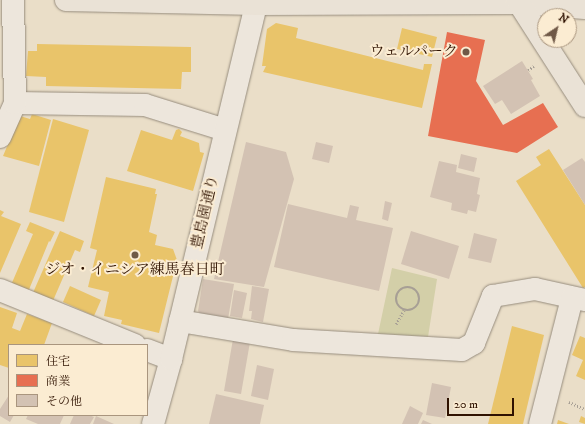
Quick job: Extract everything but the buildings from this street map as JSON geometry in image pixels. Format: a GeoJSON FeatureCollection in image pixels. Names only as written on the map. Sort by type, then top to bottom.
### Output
{"type":"FeatureCollection","features":[{"type":"Feature","properties":{"kind":"main road"},"geometry":{"type":"LineString","coordinates":[[66,0],[518,2],[585,8]]}},
{"type":"Feature","properties":{"kind":"main road"},"geometry":{"type":"LineString","coordinates":[[518,2],[585,106]]}},
{"type":"Feature","properties":{"kind":"street"},"geometry":{"type":"LineString","coordinates":[[0,137],[14,103],[13,0]]}},
{"type":"Feature","properties":{"kind":"street","name":"豊島園通り"},"geometry":{"type":"LineString","coordinates":[[153,424],[171,359],[257,2]]}},
{"type":"Feature","properties":{"kind":"street"},"geometry":{"type":"LineString","coordinates":[[14,103],[145,105],[225,130]]}},
{"type":"Feature","properties":{"kind":"street"},"geometry":{"type":"LineString","coordinates":[[180,321],[293,340],[462,350],[474,342],[493,296],[535,289],[578,299],[540,424]]}},
{"type":"Feature","properties":{"kind":"street"},"geometry":{"type":"LineString","coordinates":[[0,290],[133,344]]}},
{"type":"Feature","properties":{"kind":"street"},"geometry":{"type":"LineString","coordinates":[[148,350],[171,359]]}},
{"type":"Feature","properties":{"kind":"path"},"geometry":{"type":"LineString","coordinates":[[528,70],[534,66]]}},
{"type":"Feature","properties":{"kind":"path"},"geometry":{"type":"LineString","coordinates":[[403,287],[410,287],[417,290],[420,297],[419,304],[410,311],[404,310],[396,302],[398,290],[403,287]]}},
{"type":"Feature","properties":{"kind":"shaded area"},"geometry":{"type":"Polygon","coordinates":[[[392,268],[437,279],[428,337],[378,334],[392,268]]]}},
{"type":"Feature","properties":{"kind":"place","name":"ウェルパーク"},"geometry":{"type":"Point","coordinates":[466,52]}},
{"type":"Feature","properties":{"kind":"place","name":"ジオ・イニシア練馬春日町"},"geometry":{"type":"Point","coordinates":[135,255]}}]}
